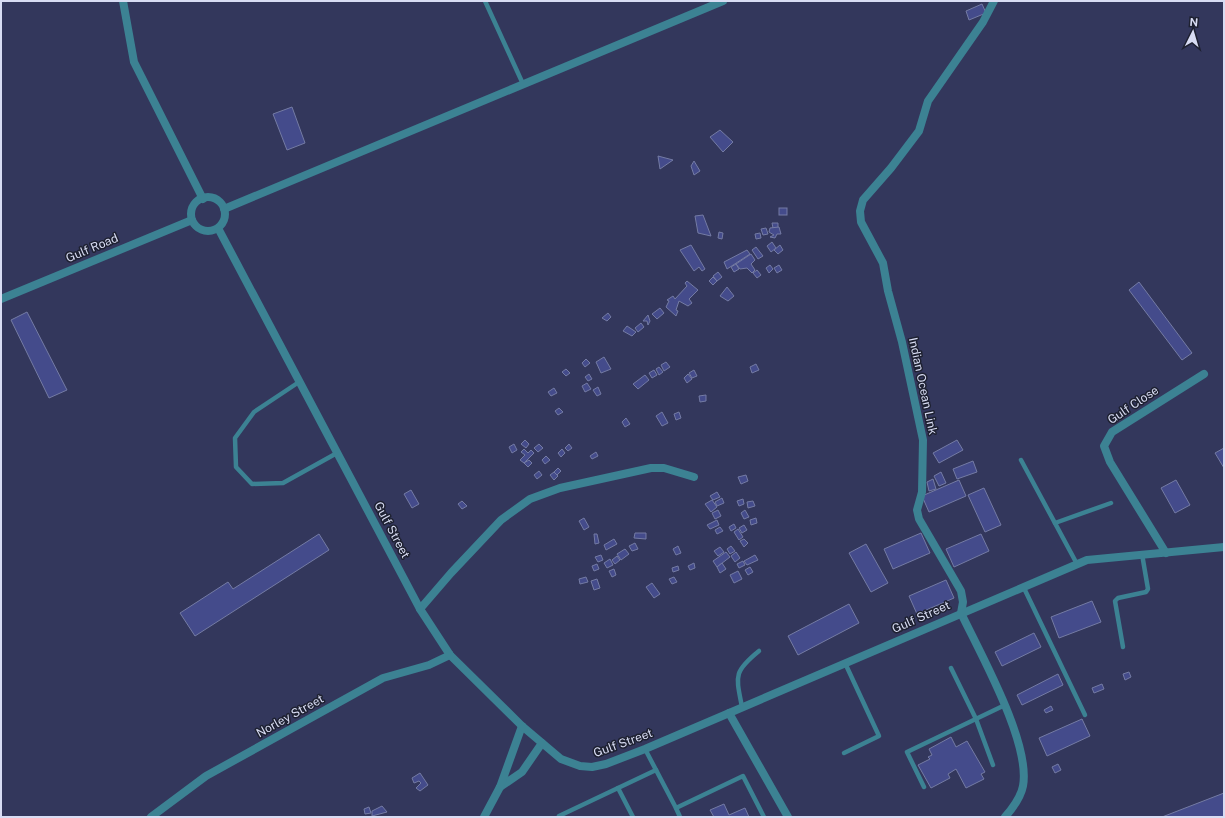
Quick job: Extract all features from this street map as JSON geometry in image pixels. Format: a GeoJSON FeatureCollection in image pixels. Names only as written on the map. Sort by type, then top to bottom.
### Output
{"type":"FeatureCollection","features":[{"type":"Feature","properties":{"kind":"street"},"geometry":{"type":"LineString","coordinates":[[123,1],[134,62],[203,199]]}},
{"type":"Feature","properties":{"kind":"street"},"geometry":{"type":"LineString","coordinates":[[224,209],[723,1]]}},
{"type":"Feature","properties":{"kind":"street","name":"Indian Ocean Link"},"geometry":{"type":"LineString","coordinates":[[994,1],[984,22],[928,101],[919,131],[891,168],[863,200],[860,211],[861,222],[883,263],[888,291],[902,342],[923,440],[922,492],[917,510],[919,519],[961,591],[963,602],[961,613],[998,688],[1020,746],[1025,766],[1023,787],[1012,809],[1005,817]]}},
{"type":"Feature","properties":{"kind":"street"},"geometry":{"type":"LineString","coordinates":[[203,199],[213,199],[218,201],[224,209],[224,220],[218,228],[208,231],[202,230],[198,228],[192,220],[192,209],[194,205],[203,199]]}},
{"type":"Feature","properties":{"kind":"street","name":"Gulf Road"},"geometry":{"type":"LineString","coordinates":[[1,299],[192,220]]}},
{"type":"Feature","properties":{"kind":"street","name":"Gulf Street"},"geometry":{"type":"LineString","coordinates":[[218,228],[420,609],[450,655],[522,726],[561,759],[580,766],[592,767],[606,764],[1087,560],[1224,547]]}},
{"type":"Feature","properties":{"kind":"street","name":"Gulf Close"},"geometry":{"type":"LineString","coordinates":[[1166,553],[1110,462],[1104,446],[1112,432],[1204,374]]}},
{"type":"Feature","properties":{"kind":"street"},"geometry":{"type":"LineString","coordinates":[[420,609],[451,573],[501,520],[530,499],[560,488],[650,468],[664,468],[694,477]]}},
{"type":"Feature","properties":{"kind":"street","name":"Norley Street"},"geometry":{"type":"LineString","coordinates":[[151,817],[206,776],[383,678],[429,665],[450,655]]}},
{"type":"Feature","properties":{"kind":"street"},"geometry":{"type":"LineString","coordinates":[[729,713],[788,817]]}},
{"type":"Feature","properties":{"kind":"street"},"geometry":{"type":"LineString","coordinates":[[484,817],[500,787],[522,726]]}},
{"type":"Feature","properties":{"kind":"street"},"geometry":{"type":"LineString","coordinates":[[500,787],[522,772],[542,743]]}},
{"type":"Feature","properties":{"kind":"lane"},"geometry":{"type":"LineString","coordinates":[[485,1],[523,84]]}},
{"type":"Feature","properties":{"kind":"lane"},"geometry":{"type":"LineString","coordinates":[[300,382],[254,412],[235,438],[236,467],[252,484],[283,483],[337,453]]}},
{"type":"Feature","properties":{"kind":"lane"},"geometry":{"type":"LineString","coordinates":[[1021,460],[1077,564]]}},
{"type":"Feature","properties":{"kind":"lane"},"geometry":{"type":"LineString","coordinates":[[1055,523],[1111,503]]}},
{"type":"Feature","properties":{"kind":"lane"},"geometry":{"type":"LineString","coordinates":[[1123,648],[1115,601],[1118,598],[1146,592],[1148,589],[1142,554]]}},
{"type":"Feature","properties":{"kind":"lane"},"geometry":{"type":"LineString","coordinates":[[1024,586],[1085,715]]}},
{"type":"Feature","properties":{"kind":"lane"},"geometry":{"type":"LineString","coordinates":[[742,707],[738,688],[740,669],[743,664],[759,651]]}},
{"type":"Feature","properties":{"kind":"lane"},"geometry":{"type":"LineString","coordinates":[[844,753],[878,736],[845,663]]}},
{"type":"Feature","properties":{"kind":"lane"},"geometry":{"type":"LineString","coordinates":[[951,668],[976,719],[993,765]]}},
{"type":"Feature","properties":{"kind":"lane"},"geometry":{"type":"LineString","coordinates":[[924,787],[907,752],[1004,706]]}},
{"type":"Feature","properties":{"kind":"lane"},"geometry":{"type":"LineString","coordinates":[[645,748],[680,817]]}},
{"type":"Feature","properties":{"kind":"lane"},"geometry":{"type":"LineString","coordinates":[[559,816],[656,770]]}},
{"type":"Feature","properties":{"kind":"lane"},"geometry":{"type":"LineString","coordinates":[[676,808],[743,776],[764,817]]}},
{"type":"Feature","properties":{"kind":"lane"},"geometry":{"type":"LineString","coordinates":[[618,788],[632,817]]}},
{"type":"Feature","properties":{"kind":"building"},"geometry":{"type":"Polygon","coordinates":[[[982,4],[986,13],[969,20],[966,11],[982,4]]]}},
{"type":"Feature","properties":{"kind":"building"},"geometry":{"type":"Polygon","coordinates":[[[292,107],[305,143],[287,150],[273,114],[292,107]]]}},
{"type":"Feature","properties":{"kind":"building"},"geometry":{"type":"Polygon","coordinates":[[[720,130],[733,142],[723,152],[710,137],[720,130]]]}},
{"type":"Feature","properties":{"kind":"building"},"geometry":{"type":"Polygon","coordinates":[[[658,156],[673,160],[660,169],[658,156]]]}},
{"type":"Feature","properties":{"kind":"building"},"geometry":{"type":"Polygon","coordinates":[[[694,161],[700,171],[694,175],[691,166],[694,161]]]}},
{"type":"Feature","properties":{"kind":"building"},"geometry":{"type":"Polygon","coordinates":[[[779,208],[787,208],[787,215],[779,215],[779,208]]]}},
{"type":"Feature","properties":{"kind":"building"},"geometry":{"type":"Polygon","coordinates":[[[703,215],[711,236],[698,233],[695,216],[703,215]]]}},
{"type":"Feature","properties":{"kind":"building"},"geometry":{"type":"Polygon","coordinates":[[[772,223],[778,223],[778,228],[773,228],[772,223]]]}},
{"type":"Feature","properties":{"kind":"building"},"geometry":{"type":"Polygon","coordinates":[[[779,227],[781,234],[777,234],[775,238],[770,237],[774,235],[769,232],[770,228],[779,227]]]}},
{"type":"Feature","properties":{"kind":"building"},"geometry":{"type":"Polygon","coordinates":[[[766,228],[768,234],[763,235],[761,229],[766,228]]]}},
{"type":"Feature","properties":{"kind":"building"},"geometry":{"type":"Polygon","coordinates":[[[719,232],[723,233],[722,239],[718,238],[719,232]]]}},
{"type":"Feature","properties":{"kind":"building"},"geometry":{"type":"Polygon","coordinates":[[[760,233],[761,238],[756,239],[755,234],[760,233]]]}},
{"type":"Feature","properties":{"kind":"building"},"geometry":{"type":"Polygon","coordinates":[[[772,242],[776,248],[771,252],[767,246],[772,242]]]}},
{"type":"Feature","properties":{"kind":"building"},"geometry":{"type":"Polygon","coordinates":[[[691,245],[705,269],[702,271],[699,267],[694,271],[680,250],[691,245]]]}},
{"type":"Feature","properties":{"kind":"building"},"geometry":{"type":"Polygon","coordinates":[[[780,245],[783,250],[778,254],[774,250],[780,245]]]}},
{"type":"Feature","properties":{"kind":"building"},"geometry":{"type":"Polygon","coordinates":[[[756,247],[763,256],[758,259],[752,250],[756,247]]]}},
{"type":"Feature","properties":{"kind":"building"},"geometry":{"type":"Polygon","coordinates":[[[747,250],[750,254],[727,269],[724,262],[747,250]]]}},
{"type":"Feature","properties":{"kind":"building"},"geometry":{"type":"Polygon","coordinates":[[[751,254],[755,260],[751,264],[755,270],[752,273],[747,268],[740,269],[736,264],[751,254]]]}},
{"type":"Feature","properties":{"kind":"building"},"geometry":{"type":"Polygon","coordinates":[[[736,264],[739,269],[734,272],[731,267],[736,264]]]}},
{"type":"Feature","properties":{"kind":"building"},"geometry":{"type":"Polygon","coordinates":[[[770,265],[773,269],[769,273],[766,268],[770,265]]]}},
{"type":"Feature","properties":{"kind":"building"},"geometry":{"type":"Polygon","coordinates":[[[779,265],[782,270],[777,273],[774,268],[779,265]]]}},
{"type":"Feature","properties":{"kind":"building"},"geometry":{"type":"Polygon","coordinates":[[[757,270],[761,275],[757,278],[753,273],[757,270]]]}},
{"type":"Feature","properties":{"kind":"building"},"geometry":{"type":"Polygon","coordinates":[[[718,272],[722,277],[717,281],[713,276],[718,272]]]}},
{"type":"Feature","properties":{"kind":"building"},"geometry":{"type":"Polygon","coordinates":[[[713,277],[717,281],[713,285],[709,281],[713,277]]]}},
{"type":"Feature","properties":{"kind":"building"},"geometry":{"type":"Polygon","coordinates":[[[687,281],[698,290],[689,299],[692,303],[688,306],[679,301],[676,316],[666,307],[669,301],[667,300],[673,296],[675,299],[687,286],[685,283],[687,281]]]}},
{"type":"Feature","properties":{"kind":"building"},"geometry":{"type":"Polygon","coordinates":[[[1139,282],[1192,353],[1182,360],[1129,290],[1139,282]]]}},
{"type":"Feature","properties":{"kind":"building"},"geometry":{"type":"Polygon","coordinates":[[[727,287],[734,296],[728,301],[720,296],[727,287]]]}},
{"type":"Feature","properties":{"kind":"building"},"geometry":{"type":"Polygon","coordinates":[[[660,308],[664,313],[657,319],[652,314],[660,308]]]}},
{"type":"Feature","properties":{"kind":"building"},"geometry":{"type":"Polygon","coordinates":[[[27,312],[67,390],[49,398],[11,320],[27,312]]]}},
{"type":"Feature","properties":{"kind":"building"},"geometry":{"type":"Polygon","coordinates":[[[608,313],[611,317],[607,321],[602,318],[608,313]]]}},
{"type":"Feature","properties":{"kind":"building"},"geometry":{"type":"Polygon","coordinates":[[[648,315],[650,321],[648,325],[647,321],[643,321],[648,315]]]}},
{"type":"Feature","properties":{"kind":"building"},"geometry":{"type":"Polygon","coordinates":[[[641,323],[644,327],[638,332],[635,328],[641,323]]]}},
{"type":"Feature","properties":{"kind":"building"},"geometry":{"type":"Polygon","coordinates":[[[627,326],[636,332],[632,336],[623,331],[627,326]]]}},
{"type":"Feature","properties":{"kind":"building"},"geometry":{"type":"Polygon","coordinates":[[[604,357],[611,369],[601,373],[596,362],[604,357]]]}},
{"type":"Feature","properties":{"kind":"building"},"geometry":{"type":"Polygon","coordinates":[[[586,359],[590,363],[585,367],[582,363],[586,359]]]}},
{"type":"Feature","properties":{"kind":"building"},"geometry":{"type":"Polygon","coordinates":[[[666,362],[670,367],[664,371],[661,365],[666,362]]]}},
{"type":"Feature","properties":{"kind":"building"},"geometry":{"type":"Polygon","coordinates":[[[756,364],[759,370],[752,373],[750,367],[756,364]]]}},
{"type":"Feature","properties":{"kind":"building"},"geometry":{"type":"Polygon","coordinates":[[[659,367],[663,372],[659,375],[656,369],[659,367]]]}},
{"type":"Feature","properties":{"kind":"building"},"geometry":{"type":"Polygon","coordinates":[[[566,369],[570,373],[566,376],[562,372],[566,369]]]}},
{"type":"Feature","properties":{"kind":"building"},"geometry":{"type":"Polygon","coordinates":[[[654,370],[657,375],[652,378],[649,373],[654,370]]]}},
{"type":"Feature","properties":{"kind":"building"},"geometry":{"type":"Polygon","coordinates":[[[694,370],[697,376],[692,378],[689,373],[694,370]]]}},
{"type":"Feature","properties":{"kind":"building"},"geometry":{"type":"Polygon","coordinates":[[[589,374],[592,379],[588,381],[585,377],[589,374]]]}},
{"type":"Feature","properties":{"kind":"building"},"geometry":{"type":"Polygon","coordinates":[[[688,374],[692,379],[687,383],[684,378],[688,374]]]}},
{"type":"Feature","properties":{"kind":"building"},"geometry":{"type":"Polygon","coordinates":[[[645,375],[649,380],[638,389],[633,384],[645,375]]]}},
{"type":"Feature","properties":{"kind":"building"},"geometry":{"type":"Polygon","coordinates":[[[587,383],[591,389],[585,392],[582,386],[587,383]]]}},
{"type":"Feature","properties":{"kind":"building"},"geometry":{"type":"Polygon","coordinates":[[[598,387],[601,394],[597,396],[593,390],[598,387]]]}},
{"type":"Feature","properties":{"kind":"building"},"geometry":{"type":"Polygon","coordinates":[[[554,388],[557,393],[551,396],[548,392],[554,388]]]}},
{"type":"Feature","properties":{"kind":"building"},"geometry":{"type":"Polygon","coordinates":[[[706,395],[706,401],[700,402],[699,396],[706,395]]]}},
{"type":"Feature","properties":{"kind":"building"},"geometry":{"type":"Polygon","coordinates":[[[559,408],[563,412],[558,415],[555,411],[559,408]]]}},
{"type":"Feature","properties":{"kind":"building"},"geometry":{"type":"Polygon","coordinates":[[[662,412],[668,423],[662,426],[656,416],[662,412]]]}},
{"type":"Feature","properties":{"kind":"building"},"geometry":{"type":"Polygon","coordinates":[[[679,412],[681,418],[676,420],[674,414],[679,412]]]}},
{"type":"Feature","properties":{"kind":"building"},"geometry":{"type":"Polygon","coordinates":[[[626,418],[630,424],[625,427],[622,422],[626,418]]]}},
{"type":"Feature","properties":{"kind":"building"},"geometry":{"type":"Polygon","coordinates":[[[525,440],[529,444],[526,448],[521,444],[525,440]]]}},
{"type":"Feature","properties":{"kind":"building"},"geometry":{"type":"Polygon","coordinates":[[[957,440],[963,450],[939,463],[933,453],[957,440]]]}},
{"type":"Feature","properties":{"kind":"building"},"geometry":{"type":"Polygon","coordinates":[[[514,444],[517,450],[512,453],[509,447],[514,444]]]}},
{"type":"Feature","properties":{"kind":"building"},"geometry":{"type":"Polygon","coordinates":[[[539,444],[543,448],[538,452],[534,448],[539,444]]]}},
{"type":"Feature","properties":{"kind":"building"},"geometry":{"type":"Polygon","coordinates":[[[569,444],[572,448],[568,451],[565,448],[569,444]]]}},
{"type":"Feature","properties":{"kind":"building"},"geometry":{"type":"Polygon","coordinates":[[[1224,448],[1224,468],[1215,453],[1224,448]]]}},
{"type":"Feature","properties":{"kind":"building"},"geometry":{"type":"Polygon","coordinates":[[[524,449],[528,453],[531,450],[534,453],[524,463],[520,460],[525,455],[521,452],[524,449]]]}},
{"type":"Feature","properties":{"kind":"building"},"geometry":{"type":"Polygon","coordinates":[[[562,449],[565,453],[561,457],[558,453],[562,449]]]}},
{"type":"Feature","properties":{"kind":"building"},"geometry":{"type":"Polygon","coordinates":[[[596,452],[598,456],[592,459],[590,456],[596,452]]]}},
{"type":"Feature","properties":{"kind":"building"},"geometry":{"type":"Polygon","coordinates":[[[546,456],[550,460],[545,464],[542,460],[546,456]]]}},
{"type":"Feature","properties":{"kind":"building"},"geometry":{"type":"Polygon","coordinates":[[[529,460],[532,463],[528,467],[524,463],[529,460]]]}},
{"type":"Feature","properties":{"kind":"building"},"geometry":{"type":"Polygon","coordinates":[[[973,461],[977,472],[957,479],[953,469],[973,461]]]}},
{"type":"Feature","properties":{"kind":"building"},"geometry":{"type":"Polygon","coordinates":[[[558,468],[561,471],[557,475],[554,472],[558,468]]]}},
{"type":"Feature","properties":{"kind":"building"},"geometry":{"type":"Polygon","coordinates":[[[539,471],[542,475],[537,479],[534,475],[539,471]]]}},
{"type":"Feature","properties":{"kind":"building"},"geometry":{"type":"Polygon","coordinates":[[[554,472],[558,476],[554,480],[550,475],[554,472]]]}},
{"type":"Feature","properties":{"kind":"building"},"geometry":{"type":"Polygon","coordinates":[[[941,472],[946,483],[939,486],[934,476],[941,472]]]}},
{"type":"Feature","properties":{"kind":"building"},"geometry":{"type":"Polygon","coordinates":[[[746,475],[748,481],[741,484],[738,477],[746,475]]]}},
{"type":"Feature","properties":{"kind":"building"},"geometry":{"type":"Polygon","coordinates":[[[933,479],[936,489],[929,491],[927,482],[933,479]]]}},
{"type":"Feature","properties":{"kind":"building"},"geometry":{"type":"Polygon","coordinates":[[[959,480],[966,496],[929,512],[922,496],[959,480]]]}},
{"type":"Feature","properties":{"kind":"building"},"geometry":{"type":"Polygon","coordinates":[[[1176,480],[1190,505],[1175,513],[1161,488],[1176,480]]]}},
{"type":"Feature","properties":{"kind":"building"},"geometry":{"type":"Polygon","coordinates":[[[984,488],[1001,525],[985,532],[968,495],[984,488]]]}},
{"type":"Feature","properties":{"kind":"building"},"geometry":{"type":"Polygon","coordinates":[[[411,490],[419,504],[412,508],[404,494],[411,490]]]}},
{"type":"Feature","properties":{"kind":"building"},"geometry":{"type":"Polygon","coordinates":[[[717,492],[720,497],[713,500],[710,496],[717,492]]]}},
{"type":"Feature","properties":{"kind":"building"},"geometry":{"type":"Polygon","coordinates":[[[722,498],[724,503],[717,506],[715,502],[722,498]]]}},
{"type":"Feature","properties":{"kind":"building"},"geometry":{"type":"Polygon","coordinates":[[[743,499],[744,504],[739,506],[737,501],[743,499]]]}},
{"type":"Feature","properties":{"kind":"building"},"geometry":{"type":"Polygon","coordinates":[[[712,500],[717,507],[711,512],[705,504],[712,500]]]}},
{"type":"Feature","properties":{"kind":"building"},"geometry":{"type":"Polygon","coordinates":[[[462,501],[467,506],[462,509],[458,504],[462,501]]]}},
{"type":"Feature","properties":{"kind":"building"},"geometry":{"type":"Polygon","coordinates":[[[753,501],[755,506],[748,508],[747,502],[753,501]]]}},
{"type":"Feature","properties":{"kind":"building"},"geometry":{"type":"Polygon","coordinates":[[[718,510],[721,516],[715,519],[712,513],[718,510]]]}},
{"type":"Feature","properties":{"kind":"building"},"geometry":{"type":"Polygon","coordinates":[[[745,510],[749,517],[744,519],[741,513],[745,510]]]}},
{"type":"Feature","properties":{"kind":"building"},"geometry":{"type":"Polygon","coordinates":[[[584,518],[589,527],[584,530],[579,521],[584,518]]]}},
{"type":"Feature","properties":{"kind":"building"},"geometry":{"type":"Polygon","coordinates":[[[756,518],[757,523],[751,525],[750,520],[756,518]]]}},
{"type":"Feature","properties":{"kind":"building"},"geometry":{"type":"Polygon","coordinates":[[[717,520],[719,525],[710,529],[707,525],[717,520]]]}},
{"type":"Feature","properties":{"kind":"building"},"geometry":{"type":"Polygon","coordinates":[[[734,524],[736,528],[731,531],[729,527],[734,524]]]}},
{"type":"Feature","properties":{"kind":"building"},"geometry":{"type":"Polygon","coordinates":[[[744,525],[747,530],[742,533],[739,528],[744,525]]]}},
{"type":"Feature","properties":{"kind":"building"},"geometry":{"type":"Polygon","coordinates":[[[720,527],[723,531],[717,534],[715,530],[720,527]]]}},
{"type":"Feature","properties":{"kind":"building"},"geometry":{"type":"Polygon","coordinates":[[[738,529],[743,537],[739,540],[734,532],[738,529]]]}},
{"type":"Feature","properties":{"kind":"building"},"geometry":{"type":"Polygon","coordinates":[[[635,533],[646,533],[646,539],[634,538],[635,533]]]}},
{"type":"Feature","properties":{"kind":"building"},"geometry":{"type":"Polygon","coordinates":[[[921,533],[930,553],[893,569],[884,549],[921,533]]]}},
{"type":"Feature","properties":{"kind":"building"},"geometry":{"type":"Polygon","coordinates":[[[319,534],[329,550],[195,636],[180,613],[228,582],[233,589],[319,534]]]}},
{"type":"Feature","properties":{"kind":"building"},"geometry":{"type":"Polygon","coordinates":[[[594,534],[597,534],[599,543],[595,544],[594,534]]]}},
{"type":"Feature","properties":{"kind":"building"},"geometry":{"type":"Polygon","coordinates":[[[981,534],[989,551],[954,567],[946,549],[981,534]]]}},
{"type":"Feature","properties":{"kind":"building"},"geometry":{"type":"Polygon","coordinates":[[[614,539],[617,544],[606,550],[604,545],[614,539]]]}},
{"type":"Feature","properties":{"kind":"building"},"geometry":{"type":"Polygon","coordinates":[[[744,539],[748,543],[744,547],[740,541],[744,539]]]}},
{"type":"Feature","properties":{"kind":"building"},"geometry":{"type":"Polygon","coordinates":[[[635,543],[638,549],[632,551],[629,546],[635,543]]]}},
{"type":"Feature","properties":{"kind":"building"},"geometry":{"type":"Polygon","coordinates":[[[866,544],[888,583],[871,592],[849,553],[866,544]]]}},
{"type":"Feature","properties":{"kind":"building"},"geometry":{"type":"Polygon","coordinates":[[[678,546],[681,553],[676,555],[673,549],[678,546]]]}},
{"type":"Feature","properties":{"kind":"building"},"geometry":{"type":"Polygon","coordinates":[[[731,546],[735,551],[730,554],[727,549],[731,546]]]}},
{"type":"Feature","properties":{"kind":"building"},"geometry":{"type":"Polygon","coordinates":[[[720,547],[724,552],[718,556],[714,551],[720,547]]]}},
{"type":"Feature","properties":{"kind":"building"},"geometry":{"type":"Polygon","coordinates":[[[625,549],[629,554],[621,560],[617,554],[625,549]]]}},
{"type":"Feature","properties":{"kind":"building"},"geometry":{"type":"Polygon","coordinates":[[[726,552],[730,557],[717,567],[713,561],[726,552]]]}},
{"type":"Feature","properties":{"kind":"building"},"geometry":{"type":"Polygon","coordinates":[[[736,552],[740,558],[735,562],[731,556],[736,552]]]}},
{"type":"Feature","properties":{"kind":"building"},"geometry":{"type":"Polygon","coordinates":[[[601,555],[603,560],[598,562],[595,557],[601,555]]]}},
{"type":"Feature","properties":{"kind":"building"},"geometry":{"type":"Polygon","coordinates":[[[755,555],[758,560],[747,565],[744,561],[755,555]]]}},
{"type":"Feature","properties":{"kind":"building"},"geometry":{"type":"Polygon","coordinates":[[[617,556],[620,560],[615,564],[612,560],[617,556]]]}},
{"type":"Feature","properties":{"kind":"building"},"geometry":{"type":"Polygon","coordinates":[[[610,559],[613,565],[607,568],[604,563],[610,559]]]}},
{"type":"Feature","properties":{"kind":"building"},"geometry":{"type":"Polygon","coordinates":[[[743,561],[745,565],[739,568],[737,564],[743,561]]]}},
{"type":"Feature","properties":{"kind":"building"},"geometry":{"type":"Polygon","coordinates":[[[694,563],[695,568],[690,570],[688,566],[694,563]]]}},
{"type":"Feature","properties":{"kind":"building"},"geometry":{"type":"Polygon","coordinates":[[[722,563],[726,569],[720,573],[717,567],[722,563]]]}},
{"type":"Feature","properties":{"kind":"building"},"geometry":{"type":"Polygon","coordinates":[[[597,564],[599,569],[594,571],[592,566],[597,564]]]}},
{"type":"Feature","properties":{"kind":"building"},"geometry":{"type":"Polygon","coordinates":[[[678,566],[679,570],[673,572],[672,568],[678,566]]]}},
{"type":"Feature","properties":{"kind":"building"},"geometry":{"type":"Polygon","coordinates":[[[750,567],[753,572],[748,575],[745,570],[750,567]]]}},
{"type":"Feature","properties":{"kind":"building"},"geometry":{"type":"Polygon","coordinates":[[[614,569],[616,575],[612,577],[609,571],[614,569]]]}},
{"type":"Feature","properties":{"kind":"building"},"geometry":{"type":"Polygon","coordinates":[[[738,571],[742,579],[734,583],[730,575],[738,571]]]}},
{"type":"Feature","properties":{"kind":"building"},"geometry":{"type":"Polygon","coordinates":[[[586,577],[588,582],[580,584],[579,579],[586,577]]]}},
{"type":"Feature","properties":{"kind":"building"},"geometry":{"type":"Polygon","coordinates":[[[674,577],[677,582],[672,584],[669,579],[674,577]]]}},
{"type":"Feature","properties":{"kind":"building"},"geometry":{"type":"Polygon","coordinates":[[[597,579],[600,588],[594,590],[591,581],[597,579]]]}},
{"type":"Feature","properties":{"kind":"building"},"geometry":{"type":"Polygon","coordinates":[[[946,580],[954,598],[917,614],[909,596],[946,580]]]}},
{"type":"Feature","properties":{"kind":"building"},"geometry":{"type":"Polygon","coordinates":[[[652,583],[660,594],[654,598],[646,587],[652,583]]]}},
{"type":"Feature","properties":{"kind":"building"},"geometry":{"type":"Polygon","coordinates":[[[1092,601],[1101,622],[1059,638],[1051,617],[1092,601]]]}},
{"type":"Feature","properties":{"kind":"building"},"geometry":{"type":"Polygon","coordinates":[[[849,604],[859,623],[798,655],[788,636],[849,604]]]}},
{"type":"Feature","properties":{"kind":"building"},"geometry":{"type":"Polygon","coordinates":[[[1034,633],[1041,647],[1002,666],[995,652],[1034,633]]]}},
{"type":"Feature","properties":{"kind":"building"},"geometry":{"type":"Polygon","coordinates":[[[1129,672],[1131,677],[1125,680],[1123,674],[1129,672]]]}},
{"type":"Feature","properties":{"kind":"building"},"geometry":{"type":"Polygon","coordinates":[[[1058,674],[1063,685],[1022,705],[1017,695],[1058,674]]]}},
{"type":"Feature","properties":{"kind":"building"},"geometry":{"type":"Polygon","coordinates":[[[1102,684],[1104,689],[1094,693],[1092,688],[1102,684]]]}},
{"type":"Feature","properties":{"kind":"building"},"geometry":{"type":"Polygon","coordinates":[[[1051,706],[1053,710],[1046,713],[1044,710],[1051,706]]]}},
{"type":"Feature","properties":{"kind":"building"},"geometry":{"type":"Polygon","coordinates":[[[1082,719],[1090,736],[1047,756],[1039,738],[1082,719]]]}},
{"type":"Feature","properties":{"kind":"building"},"geometry":{"type":"Polygon","coordinates":[[[951,737],[956,747],[967,741],[985,772],[981,774],[984,779],[966,788],[956,769],[948,774],[950,778],[931,788],[918,765],[930,759],[928,757],[932,755],[929,749],[951,737]]]}},
{"type":"Feature","properties":{"kind":"building"},"geometry":{"type":"Polygon","coordinates":[[[1058,764],[1061,770],[1055,773],[1052,767],[1058,764]]]}},
{"type":"Feature","properties":{"kind":"building"},"geometry":{"type":"Polygon","coordinates":[[[420,773],[428,785],[420,791],[416,788],[421,783],[419,781],[414,783],[412,778],[420,773]]]}},
{"type":"Feature","properties":{"kind":"building"},"geometry":{"type":"Polygon","coordinates":[[[1224,793],[1224,817],[1162,817],[1224,793]]]}},
{"type":"Feature","properties":{"kind":"building"},"geometry":{"type":"Polygon","coordinates":[[[724,804],[729,815],[745,808],[749,817],[714,817],[710,810],[724,804]]]}},
{"type":"Feature","properties":{"kind":"building"},"geometry":{"type":"Polygon","coordinates":[[[382,806],[387,812],[372,816],[372,811],[382,806]]]}},
{"type":"Feature","properties":{"kind":"building"},"geometry":{"type":"Polygon","coordinates":[[[369,807],[371,813],[365,814],[364,809],[369,807]]]}}]}
